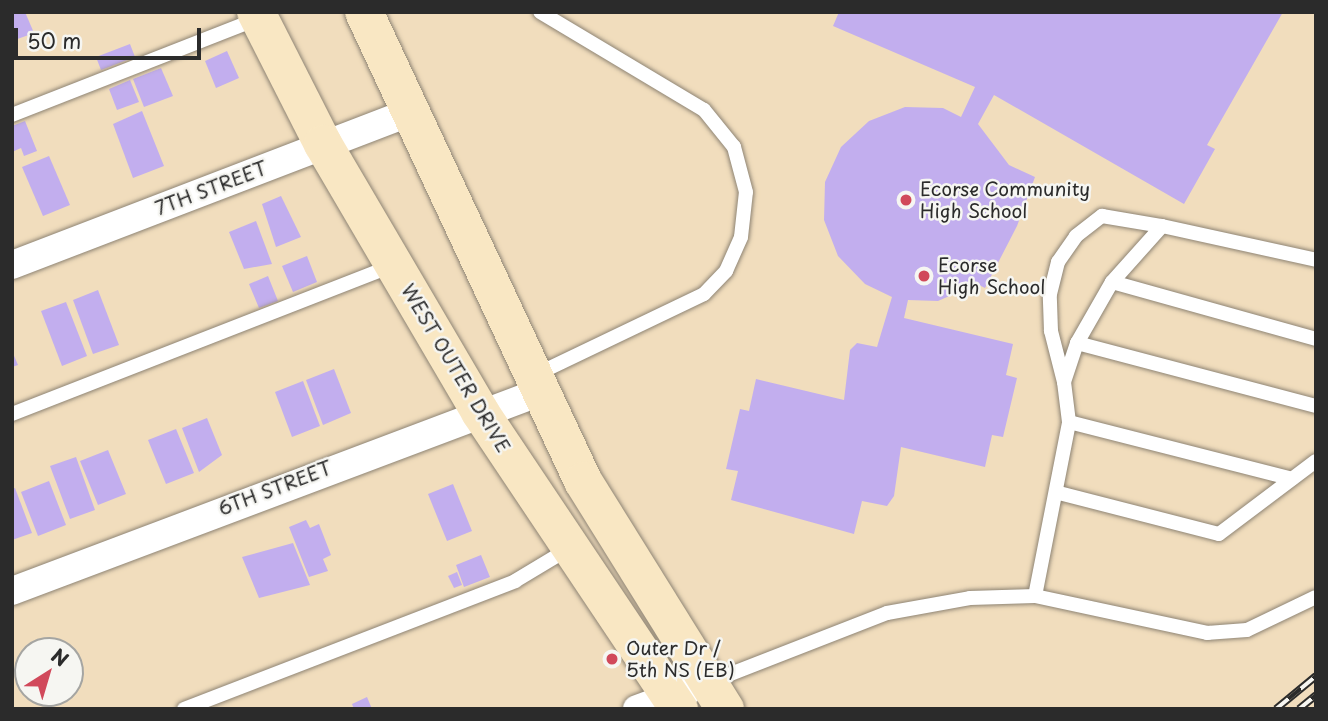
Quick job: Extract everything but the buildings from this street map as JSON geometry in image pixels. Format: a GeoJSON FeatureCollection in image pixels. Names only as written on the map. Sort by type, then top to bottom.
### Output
{"type":"FeatureCollection","features":[{"type":"Feature","properties":{"kind":"main road"},"geometry":{"type":"LineString","coordinates":[[364,12],[537,384],[633,568],[717,696]]}},
{"type":"Feature","properties":{"kind":"main road","name":"WEST OUTER DRIVE"},"geometry":{"type":"LineString","coordinates":[[257,15],[323,144],[480,412],[570,548],[662,705]]}},
{"type":"Feature","properties":{"kind":"street","name":"7TH STREET"},"geometry":{"type":"LineString","coordinates":[[12,265],[410,112]]}},
{"type":"Feature","properties":{"kind":"street","name":"6TH STREET"},"geometry":{"type":"LineString","coordinates":[[12,590],[480,412],[537,384]]}},
{"type":"Feature","properties":{"kind":"street"},"geometry":{"type":"LineString","coordinates":[[662,705],[717,696]]}},
{"type":"Feature","properties":{"kind":"lane"},"geometry":{"type":"LineString","coordinates":[[537,384],[704,294],[726,271],[741,236],[746,192],[734,148],[704,110],[540,12]]}},
{"type":"Feature","properties":{"kind":"lane"},"geometry":{"type":"LineString","coordinates":[[12,115],[257,15]]}},
{"type":"Feature","properties":{"kind":"lane"},"geometry":{"type":"LineString","coordinates":[[1035,596],[1059,493],[1069,422],[1064,382],[1051,331],[1050,295],[1058,262],[1076,236],[1102,216],[1162,226],[1316,260]]}},
{"type":"Feature","properties":{"kind":"lane"},"geometry":{"type":"LineString","coordinates":[[1064,382],[1077,343],[1112,282],[1162,226]]}},
{"type":"Feature","properties":{"kind":"lane"},"geometry":{"type":"LineString","coordinates":[[12,414],[394,265]]}},
{"type":"Feature","properties":{"kind":"lane"},"geometry":{"type":"LineString","coordinates":[[1112,282],[1316,340]]}},
{"type":"Feature","properties":{"kind":"lane"},"geometry":{"type":"LineString","coordinates":[[1077,343],[1316,407]]}},
{"type":"Feature","properties":{"kind":"lane"},"geometry":{"type":"LineString","coordinates":[[1069,422],[1292,480]]}},
{"type":"Feature","properties":{"kind":"lane"},"geometry":{"type":"LineString","coordinates":[[1059,493],[1219,534],[1316,461]]}},
{"type":"Feature","properties":{"kind":"lane"},"geometry":{"type":"LineString","coordinates":[[184,709],[514,581],[570,548]]}},
{"type":"Feature","properties":{"kind":"lane"},"geometry":{"type":"LineString","coordinates":[[717,696],[887,613],[1035,596],[1207,633],[1247,630],[1316,597]]}},
{"type":"Feature","properties":{"kind":"railway"},"geometry":{"type":"LineString","coordinates":[[1276,709],[1316,676]]}},
{"type":"Feature","properties":{"kind":"railway"},"geometry":{"type":"LineString","coordinates":[[1299,709],[1316,695]]}},
{"type":"Feature","properties":{"kind":"place","name":"Ecorse Community High School"},"geometry":{"type":"Point","coordinates":[906,200]}},
{"type":"Feature","properties":{"kind":"place","name":"Ecorse High School"},"geometry":{"type":"Point","coordinates":[924,276]}},
{"type":"Feature","properties":{"kind":"place","name":"Outer Dr / 5th NS (EB)"},"geometry":{"type":"Point","coordinates":[612,659]}}]}
